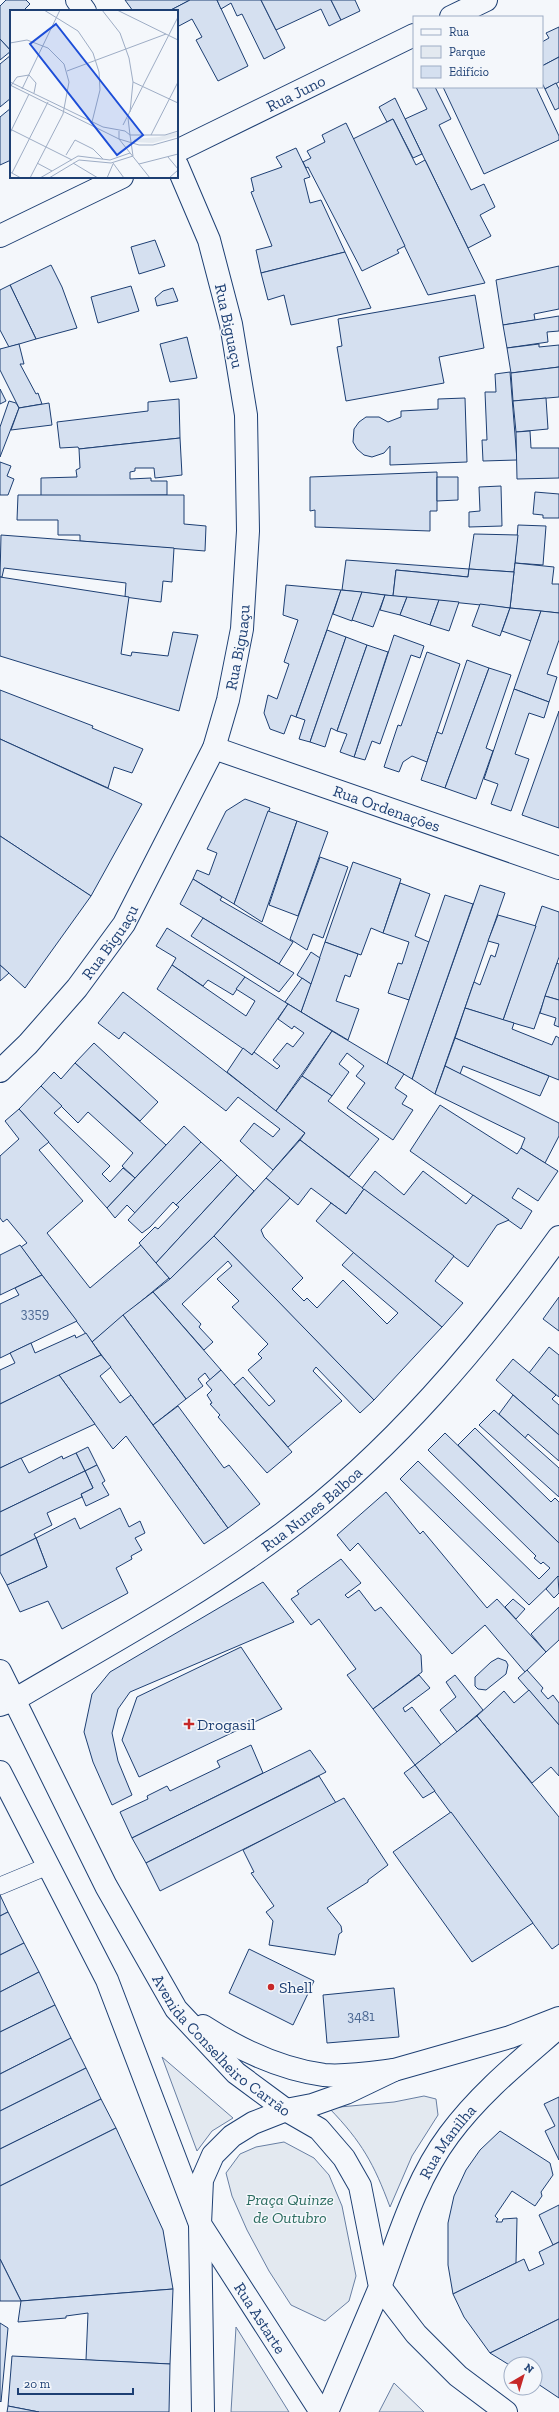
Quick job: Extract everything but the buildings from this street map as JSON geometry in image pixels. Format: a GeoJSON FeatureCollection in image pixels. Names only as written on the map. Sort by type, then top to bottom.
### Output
{"type":"FeatureCollection","features":[{"type":"Feature","properties":{"kind":"street"},"geometry":{"type":"LineString","coordinates":[[77,0],[84,10]]}},
{"type":"Feature","properties":{"kind":"street"},"geometry":{"type":"LineString","coordinates":[[453,16],[486,0]]}},
{"type":"Feature","properties":{"kind":"street","name":"Rua Juno"},"geometry":{"type":"LineString","coordinates":[[178,151],[413,35]]}},
{"type":"Feature","properties":{"kind":"street","name":"Rua Biguaçu"},"geometry":{"type":"LineString","coordinates":[[0,1071],[28,1044],[77,988],[124,924],[214,748],[228,700],[242,629],[248,531],[246,415],[231,324],[209,240],[178,168]]}},
{"type":"Feature","properties":{"kind":"street"},"geometry":{"type":"LineString","coordinates":[[0,236],[120,178]]}},
{"type":"Feature","properties":{"kind":"street","name":"Rua Ordenações"},"geometry":{"type":"LineString","coordinates":[[214,748],[559,868]]}},
{"type":"Feature","properties":{"kind":"street","name":"Rua Nunes Balboa"},"geometry":{"type":"LineString","coordinates":[[7,1703],[222,1575],[282,1534],[333,1493],[395,1434],[462,1364],[559,1237]]}},
{"type":"Feature","properties":{"kind":"street","name":"Avenida Conselheiro Carrão"},"geometry":{"type":"LineString","coordinates":[[0,1671],[7,1703],[106,1886],[176,2009],[236,2073],[286,2110],[319,2129],[344,2158],[360,2186],[380,2287]]}},
{"type":"Feature","properties":{"kind":"street"},"geometry":{"type":"LineString","coordinates":[[0,1772],[107,1980],[200,2224]]}},
{"type":"Feature","properties":{"kind":"street"},"geometry":{"type":"LineString","coordinates":[[176,2009],[232,2044],[266,2060],[294,2069],[325,2075],[346,2075],[394,2070]]}},
{"type":"Feature","properties":{"kind":"street"},"geometry":{"type":"LineString","coordinates":[[203,2412],[200,2224],[202,2180],[213,2155],[232,2136],[248,2126],[286,2110],[312,2105],[346,2093],[394,2070],[510,2037],[559,2018]]}},
{"type":"Feature","properties":{"kind":"street","name":"Rua Manilha"},"geometry":{"type":"LineString","coordinates":[[380,2287],[402,2228],[428,2168],[448,2136],[475,2103],[559,2027]]}},
{"type":"Feature","properties":{"kind":"street","name":"Rua Astarte"},"geometry":{"type":"LineString","coordinates":[[200,2224],[321,2412]]}},
{"type":"Feature","properties":{"kind":"street"},"geometry":{"type":"LineString","coordinates":[[328,2412],[380,2287],[416,2334],[458,2376],[506,2412]]}},
{"type":"Feature","properties":{"kind":"lane"},"geometry":{"type":"LineString","coordinates":[[0,1886],[48,1866]]}},
{"type":"Feature","properties":{"kind":"green space"},"geometry":{"type":"Polygon","coordinates":[[[162,2057],[233,2118],[212,2131],[197,2151],[162,2057]]]}},
{"type":"Feature","properties":{"kind":"green space","name":"Praça Quinze de Outubro"},"geometry":{"type":"Polygon","coordinates":[[[424,2096],[436,2099],[438,2115],[412,2156],[390,2207],[366,2154],[359,2143],[329,2108],[394,2102],[424,2096]]]}},
{"type":"Feature","properties":{"kind":"green space","name":"Praça Quinze de Outubro"},"geometry":{"type":"Polygon","coordinates":[[[284,2142],[314,2158],[329,2175],[342,2206],[356,2276],[349,2301],[325,2321],[291,2305],[269,2271],[247,2230],[232,2196],[226,2173],[240,2154],[256,2147],[284,2142]]]}},
{"type":"Feature","properties":{"kind":"green space"},"geometry":{"type":"Polygon","coordinates":[[[236,2327],[289,2412],[231,2412],[236,2327]]]}},
{"type":"Feature","properties":{"kind":"green space"},"geometry":{"type":"Polygon","coordinates":[[[394,2383],[424,2412],[379,2412],[394,2383]]]}},
{"type":"Feature","properties":{"kind":"place","name":"Drogasil"},"geometry":{"type":"Point","coordinates":[189,1724]}},
{"type":"Feature","properties":{"kind":"place","name":"Shell"},"geometry":{"type":"Point","coordinates":[271,1987]}}]}
